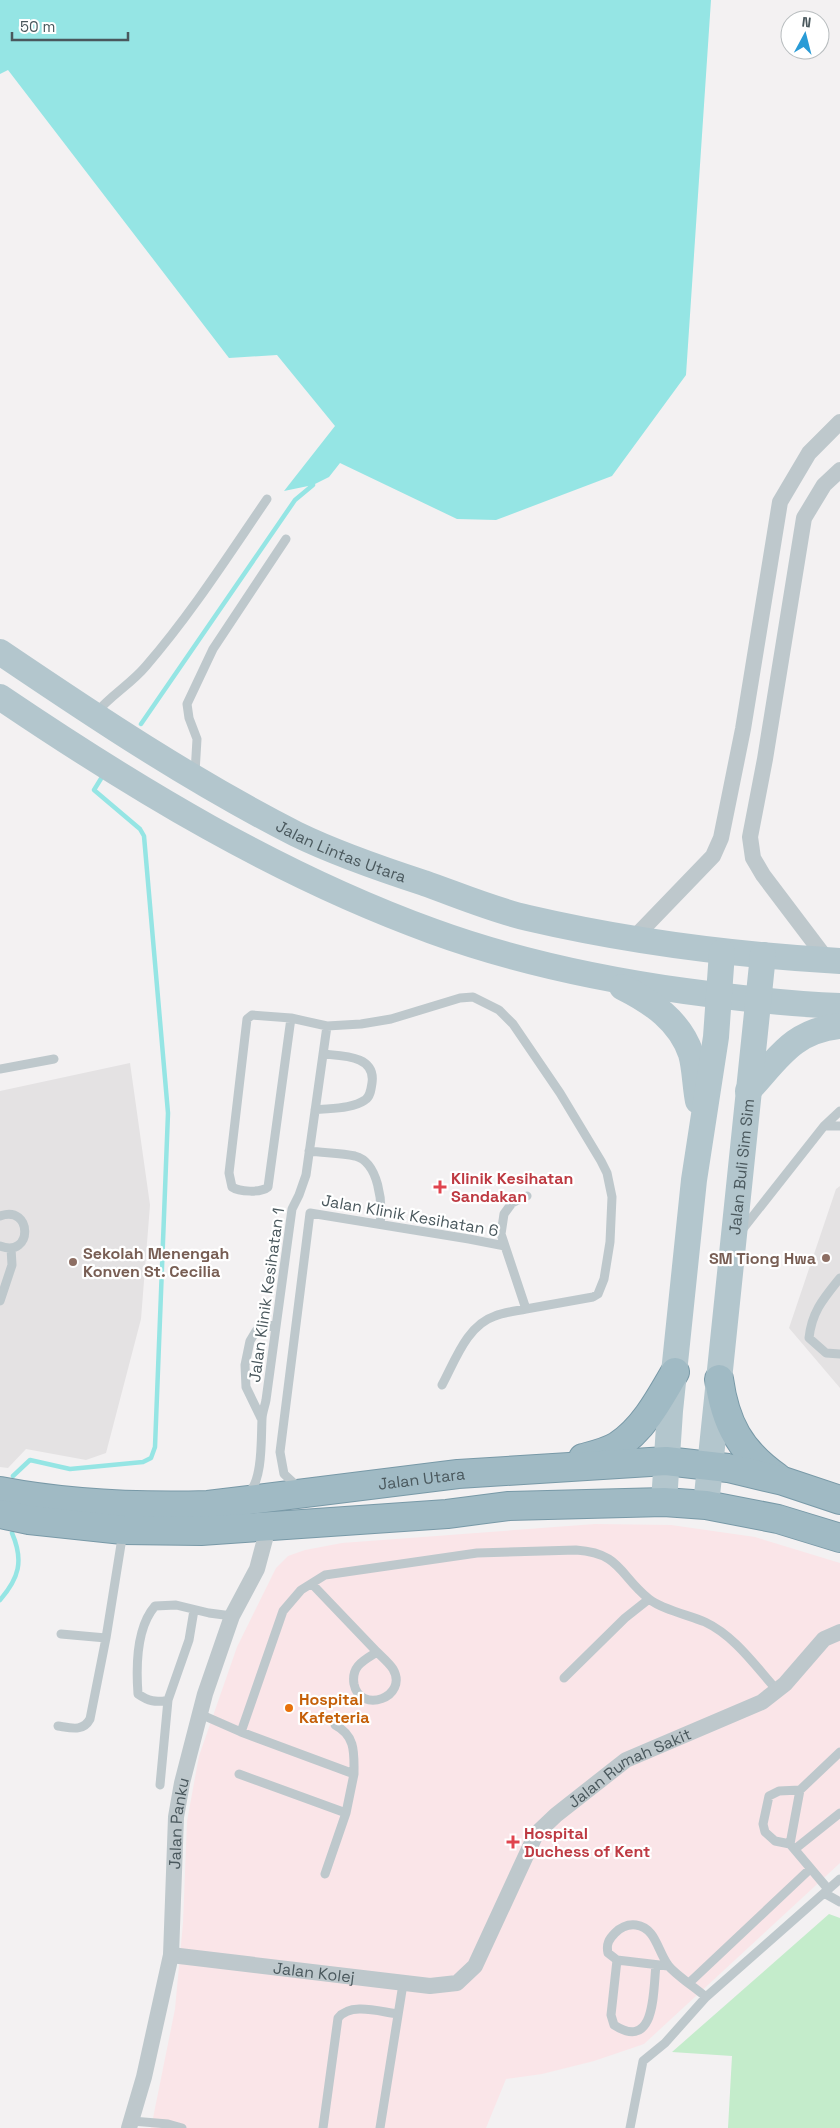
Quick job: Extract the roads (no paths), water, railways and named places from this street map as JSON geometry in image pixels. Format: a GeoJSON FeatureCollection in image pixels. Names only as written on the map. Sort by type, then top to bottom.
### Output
{"type":"FeatureCollection","features":[{"type":"Feature","properties":{"kind":"highway"},"geometry":{"type":"LineString","coordinates":[[551,1468],[598,1454],[627,1439],[659,1400],[674,1372]]}},
{"type":"Feature","properties":{"kind":"highway"},"geometry":{"type":"LineString","coordinates":[[719,1379],[722,1403],[736,1436],[758,1464],[783,1481]]}},
{"type":"Feature","properties":{"kind":"highway","name":"Jalan Utara"},"geometry":{"type":"LineString","coordinates":[[0,1514],[34,1509],[172,1506],[236,1502],[476,1473],[666,1461],[710,1465],[783,1481],[840,1500]]}},
{"type":"Feature","properties":{"kind":"highway"},"geometry":{"type":"LineString","coordinates":[[476,1473],[502,1497],[501,1507]]}},
{"type":"Feature","properties":{"kind":"highway","name":"Jalan Utara"},"geometry":{"type":"LineString","coordinates":[[0,1491],[34,1509],[123,1530],[201,1531],[268,1528],[447,1514],[501,1507],[664,1502],[706,1505],[778,1519],[840,1538]]}},
{"type":"Feature","properties":{"kind":"main road","name":"Jalan Lintas Utara"},"geometry":{"type":"LineString","coordinates":[[0,652],[103,722],[195,778],[298,834],[366,864],[526,918],[633,939],[722,952]]}},
{"type":"Feature","properties":{"kind":"main road"},"geometry":{"type":"LineString","coordinates":[[0,696],[130,782],[215,831],[355,901],[433,932],[521,959],[614,983],[643,997],[676,1026],[691,1054],[702,1129]]}},
{"type":"Feature","properties":{"kind":"main road"},"geometry":{"type":"LineString","coordinates":[[664,1502],[674,1372],[694,1180],[716,1037],[722,952],[834,961]]}},
{"type":"Feature","properties":{"kind":"main road","name":"Jalan Buli Sim Sim"},"geometry":{"type":"LineString","coordinates":[[706,1505],[763,955]]}},
{"type":"Feature","properties":{"kind":"main road"},"geometry":{"type":"LineString","coordinates":[[585,975],[719,996],[840,1006]]}},
{"type":"Feature","properties":{"kind":"main road"},"geometry":{"type":"LineString","coordinates":[[748,1091],[784,1050],[802,1037],[824,1028],[840,1026]]}},
{"type":"Feature","properties":{"kind":"street"},"geometry":{"type":"LineString","coordinates":[[633,939],[703,868],[713,856],[721,838],[743,729],[780,502],[809,453],[840,422]]}},
{"type":"Feature","properties":{"kind":"street"},"geometry":{"type":"LineString","coordinates":[[834,961],[763,875],[753,858],[750,838],[765,760],[804,518],[824,485],[840,470]]}},
{"type":"Feature","properties":{"kind":"street","name":"Jalan Panku"},"geometry":{"type":"LineString","coordinates":[[131,2124],[144,2077],[171,1955],[176,1817],[182,1783],[205,1694],[232,1616],[257,1570],[268,1528]]}},
{"type":"Feature","properties":{"kind":"street","name":"Jalan Rumah Sakit"},"geometry":{"type":"LineString","coordinates":[[457,1983],[475,1966],[536,1834],[556,1815],[626,1760],[762,1702],[785,1684],[824,1639],[840,1632]]}},
{"type":"Feature","properties":{"kind":"street","name":"Jalan Kolej"},"geometry":{"type":"LineString","coordinates":[[171,1955],[403,1984],[430,1986],[457,1983]]}},
{"type":"Feature","properties":{"kind":"lane"},"geometry":{"type":"LineString","coordinates":[[103,722],[103,704],[146,667],[230,556],[267,499]]}},
{"type":"Feature","properties":{"kind":"lane"},"geometry":{"type":"LineString","coordinates":[[195,778],[198,739],[187,710],[187,704],[214,649],[286,539]]}},
{"type":"Feature","properties":{"kind":"lane"},"geometry":{"type":"LineString","coordinates":[[291,1018],[269,1182],[264,1190],[238,1190],[230,1184],[229,1173],[248,1019],[252,1015],[259,1014],[291,1018],[327,1026],[362,1024],[391,1019],[460,998],[473,997],[500,1010],[513,1024],[560,1093],[607,1173],[612,1198],[610,1242],[604,1279],[598,1294],[593,1297],[494,1316],[474,1330],[460,1349],[442,1385]]}},
{"type":"Feature","properties":{"kind":"lane","name":"Jalan Klinik Kesihatan 1"},"geometry":{"type":"LineString","coordinates":[[236,1502],[251,1491],[256,1480],[260,1461],[262,1418],[292,1209],[306,1175],[327,1026]]}},
{"type":"Feature","properties":{"kind":"lane"},"geometry":{"type":"LineString","coordinates":[[315,1110],[352,1105],[366,1100],[371,1092],[373,1080],[370,1069],[365,1063],[356,1058],[323,1054]]}},
{"type":"Feature","properties":{"kind":"lane"},"geometry":{"type":"LineString","coordinates":[[0,1069],[54,1059]]}},
{"type":"Feature","properties":{"kind":"lane"},"geometry":{"type":"LineString","coordinates":[[733,1242],[824,1126],[840,1111]]}},
{"type":"Feature","properties":{"kind":"lane"},"geometry":{"type":"LineString","coordinates":[[824,1126],[840,1126]]}},
{"type":"Feature","properties":{"kind":"lane"},"geometry":{"type":"LineString","coordinates":[[309,1151],[357,1156],[366,1162],[379,1186],[382,1209],[380,1224]]}},
{"type":"Feature","properties":{"kind":"lane"},"geometry":{"type":"LineString","coordinates":[[526,1309],[501,1234],[504,1214],[512,1203],[527,1196]]}},
{"type":"Feature","properties":{"kind":"lane"},"geometry":{"type":"LineString","coordinates":[[0,1216],[10,1214],[16,1216],[24,1223],[25,1228],[24,1239],[20,1243],[11,1248],[0,1246]]}},
{"type":"Feature","properties":{"kind":"lane","name":"Jalan Klinik Kesihatan 6"},"geometry":{"type":"LineString","coordinates":[[311,1493],[294,1485],[284,1474],[280,1452],[310,1214],[505,1246]]}},
{"type":"Feature","properties":{"kind":"lane"},"geometry":{"type":"LineString","coordinates":[[0,1301],[12,1265],[11,1248]]}},
{"type":"Feature","properties":{"kind":"lane"},"geometry":{"type":"LineString","coordinates":[[840,1278],[820,1302],[811,1321],[809,1338],[826,1353],[840,1354]]}},
{"type":"Feature","properties":{"kind":"lane"},"geometry":{"type":"LineString","coordinates":[[262,1418],[246,1387],[245,1365],[250,1341],[256,1331],[276,1324]]}},
{"type":"Feature","properties":{"kind":"lane"},"geometry":{"type":"LineString","coordinates":[[58,1726],[79,1728],[86,1726],[90,1719],[106,1638],[123,1530]]}},
{"type":"Feature","properties":{"kind":"lane"},"geometry":{"type":"LineString","coordinates":[[241,1732],[283,1611],[301,1590],[325,1575],[477,1553],[576,1550],[591,1551],[607,1556],[650,1600],[706,1622],[726,1635],[777,1690]]}},
{"type":"Feature","properties":{"kind":"lane"},"geometry":{"type":"LineString","coordinates":[[312,1584],[377,1652],[394,1670],[395,1684],[389,1696],[383,1699],[369,1700],[357,1692],[353,1679],[358,1666],[377,1652]]}},
{"type":"Feature","properties":{"kind":"lane"},"geometry":{"type":"LineString","coordinates":[[564,1678],[624,1618],[650,1600]]}},
{"type":"Feature","properties":{"kind":"lane"},"geometry":{"type":"LineString","coordinates":[[168,1700],[158,1703],[138,1694],[138,1661],[147,1616],[155,1606],[176,1604],[194,1610],[232,1616]]}},
{"type":"Feature","properties":{"kind":"lane"},"geometry":{"type":"LineString","coordinates":[[160,1785],[168,1700],[189,1640],[194,1610]]}},
{"type":"Feature","properties":{"kind":"lane"},"geometry":{"type":"LineString","coordinates":[[61,1634],[106,1638]]}},
{"type":"Feature","properties":{"kind":"lane"},"geometry":{"type":"LineString","coordinates":[[200,1714],[241,1732],[354,1774]]}},
{"type":"Feature","properties":{"kind":"lane"},"geometry":{"type":"LineString","coordinates":[[325,1874],[346,1813],[354,1774],[354,1745],[347,1733],[335,1725]]}},
{"type":"Feature","properties":{"kind":"lane"},"geometry":{"type":"LineString","coordinates":[[793,1847],[800,1790],[840,1752]]}},
{"type":"Feature","properties":{"kind":"lane"},"geometry":{"type":"LineString","coordinates":[[239,1774],[346,1813]]}},
{"type":"Feature","properties":{"kind":"lane"},"geometry":{"type":"LineString","coordinates":[[800,1790],[779,1791],[769,1796],[764,1812],[763,1824],[765,1832],[775,1841],[793,1847],[826,1891],[840,1902]]}},
{"type":"Feature","properties":{"kind":"lane"},"geometry":{"type":"LineString","coordinates":[[793,1847],[840,1813]]}},
{"type":"Feature","properties":{"kind":"lane"},"geometry":{"type":"LineString","coordinates":[[689,1982],[810,1869]]}},
{"type":"Feature","properties":{"kind":"lane"},"geometry":{"type":"LineString","coordinates":[[630,2128],[643,2061],[665,2043],[706,1997],[840,1879]]}},
{"type":"Feature","properties":{"kind":"lane"},"geometry":{"type":"LineString","coordinates":[[668,1966],[617,1960],[608,1953],[606,1947],[609,1939],[622,1927],[632,1924],[645,1926],[651,1932],[668,1966],[706,1997]]}},
{"type":"Feature","properties":{"kind":"lane"},"geometry":{"type":"LineString","coordinates":[[617,1960],[612,2015],[614,2024],[624,2031],[633,2032],[643,2029],[648,2021],[656,1965]]}},
{"type":"Feature","properties":{"kind":"lane"},"geometry":{"type":"LineString","coordinates":[[380,2128],[403,1984]]}},
{"type":"Feature","properties":{"kind":"lane"},"geometry":{"type":"LineString","coordinates":[[323,2128],[338,2018],[350,2009],[398,2014]]}},
{"type":"Feature","properties":{"kind":"lane"},"geometry":{"type":"LineString","coordinates":[[131,2124],[168,2124],[182,2128]]}},
{"type":"Feature","properties":{"kind":"water"},"geometry":{"type":"Polygon","coordinates":[[[0,0],[711,0],[686,375],[612,476],[496,520],[457,519],[340,463],[329,477],[313,485],[284,491],[335,426],[277,355],[229,358],[8,70],[0,74],[0,0]]]}},
{"type":"Feature","properties":{"kind":"waterway"},"geometry":{"type":"LineString","coordinates":[[141,724],[295,500],[313,485]]}},
{"type":"Feature","properties":{"kind":"waterway"},"geometry":{"type":"LineString","coordinates":[[13,1476],[30,1460],[70,1469],[143,1462],[151,1458],[155,1447],[168,1113],[144,836],[140,829],[94,790],[102,777]]}},
{"type":"Feature","properties":{"kind":"waterway"},"geometry":{"type":"LineString","coordinates":[[0,1600],[12,1584],[18,1569],[18,1552],[12,1533]]}},
{"type":"Feature","properties":{"kind":"place","name":"Klinik Kesihatan Sandakan"},"geometry":{"type":"Point","coordinates":[440,1187]}},
{"type":"Feature","properties":{"kind":"place","name":"SM Tiong Hwa"},"geometry":{"type":"Point","coordinates":[826,1258]}},
{"type":"Feature","properties":{"kind":"place","name":"Sekolah Menengah Konven St. Cecilia"},"geometry":{"type":"Point","coordinates":[73,1262]}},
{"type":"Feature","properties":{"kind":"place","name":"Hospital Kafeteria"},"geometry":{"type":"Point","coordinates":[289,1708]}},
{"type":"Feature","properties":{"kind":"place","name":"Hospital Duchess of Kent"},"geometry":{"type":"Point","coordinates":[513,1842]}}]}
